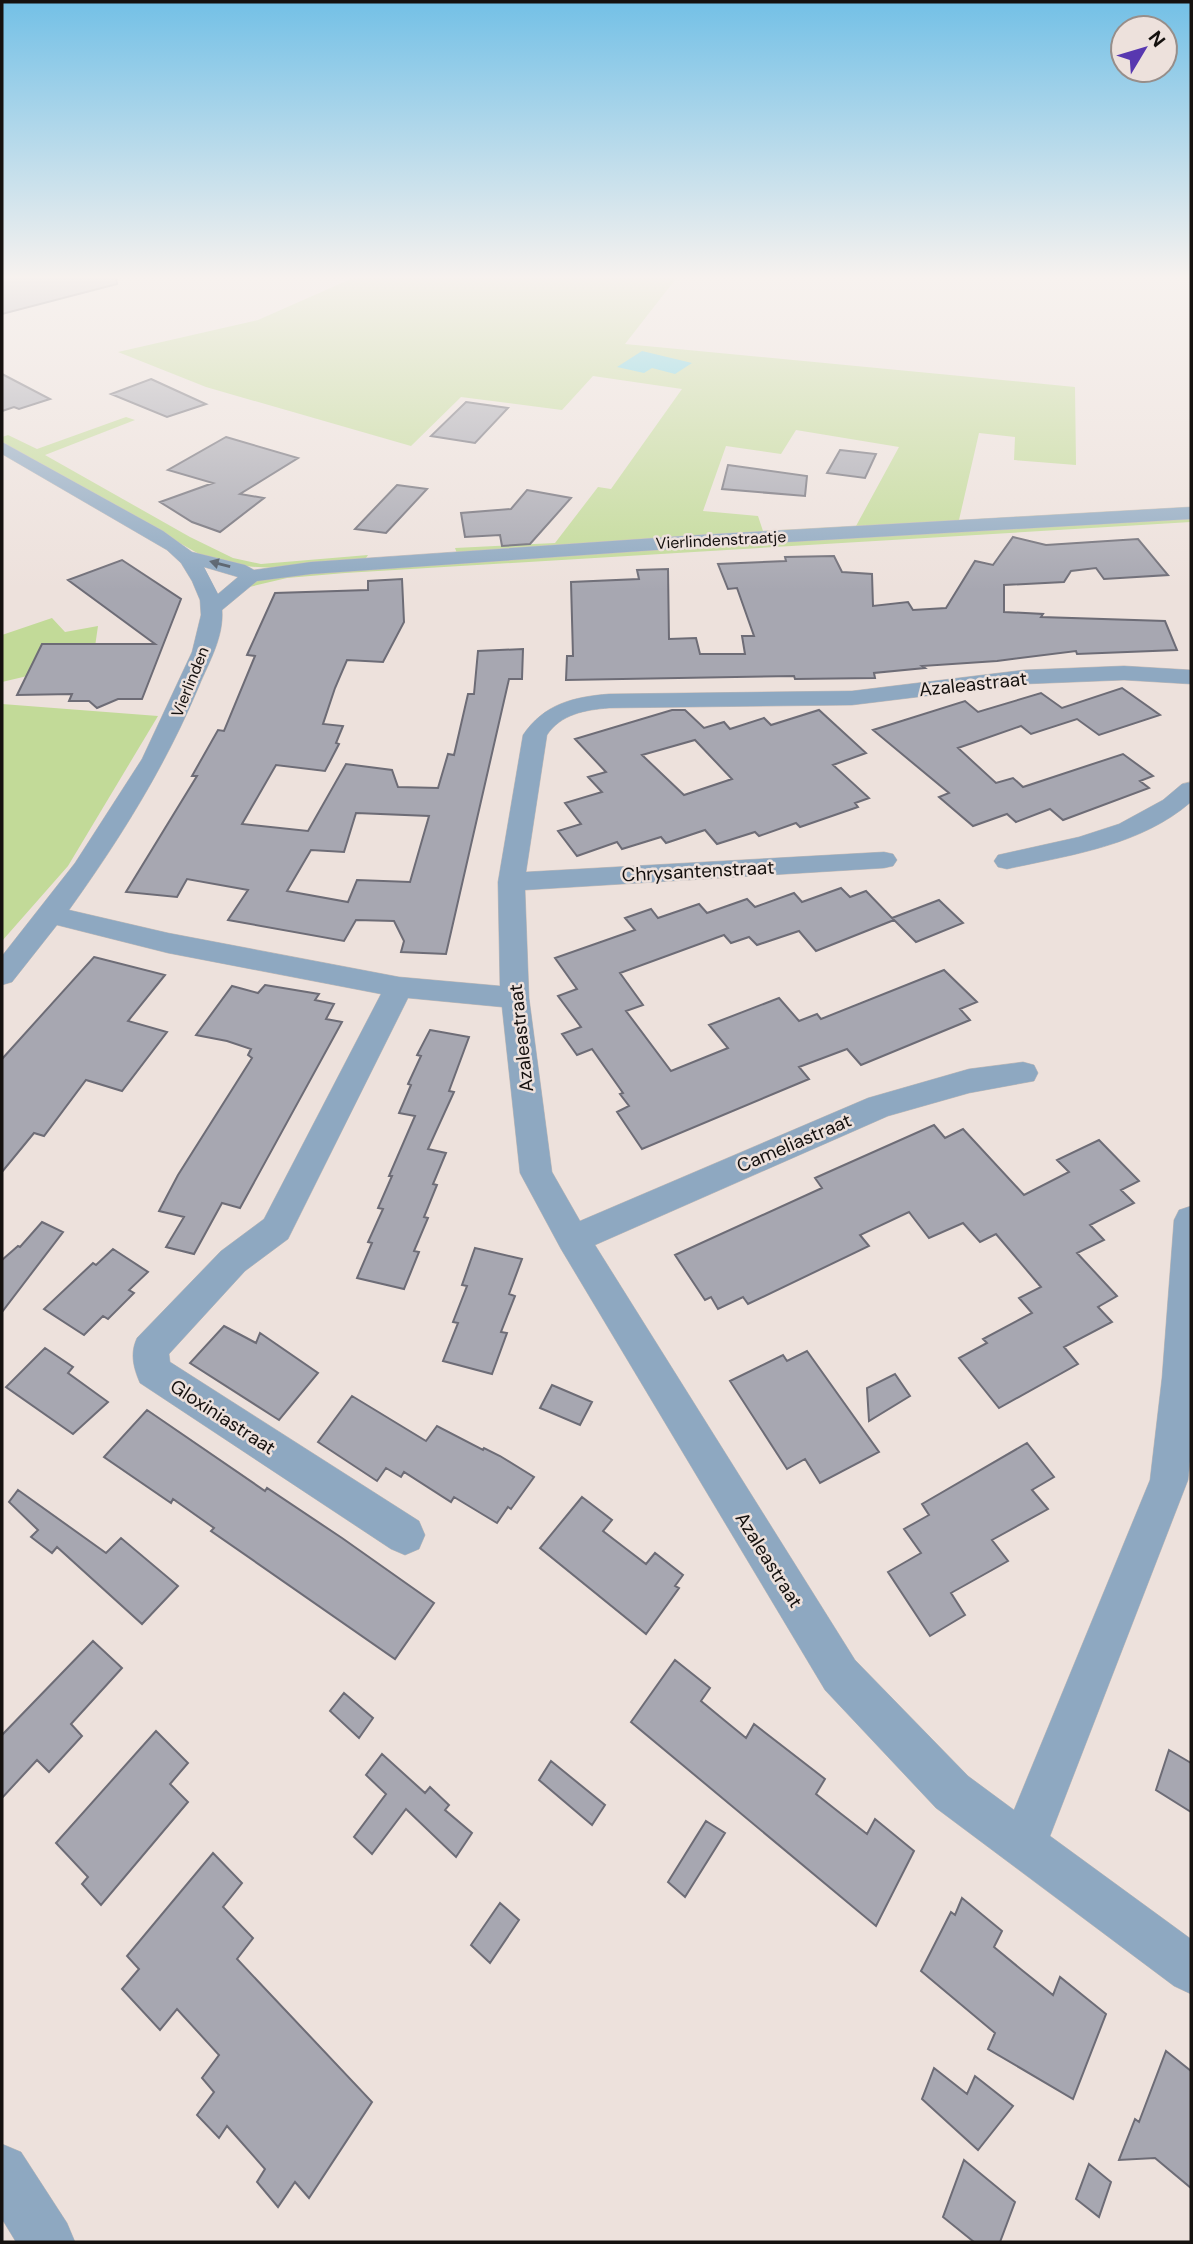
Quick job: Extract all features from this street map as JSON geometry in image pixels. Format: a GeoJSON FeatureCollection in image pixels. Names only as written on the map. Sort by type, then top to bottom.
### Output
{"type":"FeatureCollection","features":[{"type":"Feature","properties":{"kind":"street"},"geometry":{"type":"LineString","coordinates":[[2,447],[159,537],[187,557],[202,580],[212,606],[220,603],[251,576]]}},
{"type":"Feature","properties":{"kind":"street","name":"Vierlindenstraatje"},"geometry":{"type":"LineString","coordinates":[[187,557],[238,569],[251,576],[311,568],[461,556],[1191,513]]}},
{"type":"Feature","properties":{"kind":"street","name":"Vierlinden"},"geometry":{"type":"LineString","coordinates":[[2,975],[51,915],[133,799],[163,744],[207,639],[212,606]]}},
{"type":"Feature","properties":{"kind":"street","name":"Azaleastraat"},"geometry":{"type":"LineString","coordinates":[[1191,677],[1124,673],[1024,677],[852,698],[609,701],[588,702],[568,708],[541,724],[535,735],[511,882],[515,998],[536,1173],[573,1239],[840,1675],[952,1792],[1191,1969]]}},
{"type":"Feature","properties":{"kind":"street"},"geometry":{"type":"LineString","coordinates":[[1007,861],[1127,833],[1168,811],[1191,789]]}},
{"type":"Feature","properties":{"kind":"street","name":"Chrysantenstraat"},"geometry":{"type":"LineString","coordinates":[[511,882],[884,860]]}},
{"type":"Feature","properties":{"kind":"street"},"geometry":{"type":"LineString","coordinates":[[51,915],[168,943],[399,987],[515,998]]}},
{"type":"Feature","properties":{"kind":"street","name":"Gloxiniastraat"},"geometry":{"type":"LineString","coordinates":[[399,987],[276,1229],[233,1261],[150,1349],[153,1371],[405,1535]]}},
{"type":"Feature","properties":{"kind":"street","name":"Cameliastraat"},"geometry":{"type":"LineString","coordinates":[[573,1239],[879,1106],[969,1081],[1023,1073]]}},
{"type":"Feature","properties":{"kind":"street"},"geometry":{"type":"LineString","coordinates":[[1024,1846],[1169,1480],[1180,1378],[1191,1220]]}},
{"type":"Feature","properties":{"kind":"street"},"geometry":{"type":"LineString","coordinates":[[2,2171],[48,2242]]}},
{"type":"Feature","properties":{"kind":"green space"},"geometry":{"type":"Polygon","coordinates":[[[190,381],[589,381],[562,410],[461,397],[411,446],[190,381]]]}},
{"type":"Feature","properties":{"kind":"green space"},"geometry":{"type":"Polygon","coordinates":[[[625,381],[1009,381],[1075,387],[1076,465],[1014,460],[1015,437],[979,433],[959,520],[1191,507],[1191,522],[345,573],[287,578],[245,588],[258,579],[459,559],[455,548],[555,543],[598,487],[611,489],[682,389],[625,381]],[[796,430],[781,454],[726,446],[703,511],[758,516],[763,531],[856,526],[899,447],[796,430]]]}},
{"type":"Feature","properties":{"kind":"green space"},"geometry":{"type":"Polygon","coordinates":[[[126,417],[135,420],[45,455],[190,537],[233,558],[261,564],[368,555],[364,561],[285,568],[247,566],[206,558],[2,442],[2,437],[8,435],[37,449],[126,417]]]}},
{"type":"Feature","properties":{"kind":"green space"},"geometry":{"type":"Polygon","coordinates":[[[52,618],[65,632],[98,626],[91,674],[40,673],[2,682],[2,635],[52,618]]]}},
{"type":"Feature","properties":{"kind":"green space"},"geometry":{"type":"Polygon","coordinates":[[[2,704],[158,716],[68,866],[2,941],[2,704]]]}},
{"type":"Feature","properties":{"kind":"building"},"geometry":{"type":"Polygon","coordinates":[[[2,381],[15,381],[50,399],[19,409],[14,407],[2,411],[2,381]]]}},
{"type":"Feature","properties":{"kind":"building"},"geometry":{"type":"Polygon","coordinates":[[[146,381],[155,381],[206,404],[167,417],[111,394],[146,381]]]}},
{"type":"Feature","properties":{"kind":"building"},"geometry":{"type":"Polygon","coordinates":[[[466,402],[508,408],[475,443],[431,436],[466,402]]]}},
{"type":"Feature","properties":{"kind":"building"},"geometry":{"type":"Polygon","coordinates":[[[226,437],[298,458],[240,494],[264,498],[220,532],[192,522],[160,502],[213,483],[168,470],[226,437]]]}},
{"type":"Feature","properties":{"kind":"building"},"geometry":{"type":"Polygon","coordinates":[[[840,450],[876,454],[865,478],[827,473],[840,450]]]}},
{"type":"Feature","properties":{"kind":"building"},"geometry":{"type":"Polygon","coordinates":[[[728,465],[807,476],[805,496],[722,489],[728,465]]]}},
{"type":"Feature","properties":{"kind":"building"},"geometry":{"type":"Polygon","coordinates":[[[397,485],[427,489],[386,533],[355,529],[397,485]]]}},
{"type":"Feature","properties":{"kind":"building"},"geometry":{"type":"Polygon","coordinates":[[[527,490],[571,498],[530,544],[502,546],[500,535],[465,537],[461,513],[511,509],[527,490]]]}},
{"type":"Feature","properties":{"kind":"building"},"geometry":{"type":"Polygon","coordinates":[[[1013,537],[1046,545],[1138,539],[1168,575],[1104,579],[1096,568],[1071,571],[1064,582],[1004,585],[1004,612],[1043,614],[1041,617],[1165,621],[1177,650],[1077,654],[1076,651],[997,661],[922,666],[925,668],[874,673],[875,678],[795,679],[794,676],[566,680],[567,656],[573,656],[571,582],[639,579],[637,570],[668,569],[669,639],[696,638],[700,654],[745,654],[742,636],[754,636],[737,588],[728,589],[718,564],[786,561],[785,557],[834,556],[842,572],[872,574],[873,606],[908,602],[913,610],[946,608],[975,561],[993,565],[1013,537]]]}},
{"type":"Feature","properties":{"kind":"building"},"geometry":{"type":"Polygon","coordinates":[[[122,560],[181,599],[142,699],[118,699],[97,708],[89,701],[69,701],[72,694],[17,695],[42,644],[155,644],[68,580],[122,560]]]}},
{"type":"Feature","properties":{"kind":"building"},"geometry":{"type":"Polygon","coordinates":[[[402,579],[404,622],[383,662],[347,660],[323,724],[343,726],[336,743],[339,744],[325,771],[276,765],[242,824],[308,831],[346,764],[392,770],[398,787],[438,788],[448,754],[454,755],[468,694],[474,694],[478,651],[523,649],[522,679],[509,679],[446,954],[401,952],[404,941],[394,921],[356,920],[344,941],[228,920],[248,890],[187,879],[177,897],[126,892],[197,776],[192,776],[218,730],[224,731],[255,656],[247,655],[275,593],[368,590],[368,581],[402,579]],[[356,813],[344,852],[311,850],[287,891],[348,902],[357,880],[410,882],[429,816],[356,813]]]}},
{"type":"Feature","properties":{"kind":"building"},"geometry":{"type":"Polygon","coordinates":[[[1122,688],[1160,715],[1099,735],[1077,719],[1031,734],[1021,726],[958,748],[996,783],[1013,778],[1023,787],[1123,754],[1153,776],[1140,781],[1149,788],[1063,820],[1050,809],[1016,822],[1007,814],[973,826],[939,797],[949,793],[873,730],[965,701],[978,712],[1041,693],[1062,708],[1122,688]]]}},
{"type":"Feature","properties":{"kind":"building"},"geometry":{"type":"Polygon","coordinates":[[[672,710],[685,710],[704,728],[724,722],[730,729],[764,718],[771,725],[819,710],[866,753],[833,765],[869,798],[855,803],[858,807],[800,827],[796,823],[759,836],[755,832],[717,844],[705,830],[666,843],[661,837],[622,849],[617,842],[577,856],[558,831],[581,824],[565,803],[602,792],[588,777],[606,772],[575,739],[672,710]],[[695,740],[642,755],[684,795],[732,779],[695,740]]]}},
{"type":"Feature","properties":{"kind":"building"},"geometry":{"type":"Polygon","coordinates":[[[841,888],[850,897],[866,891],[894,920],[816,951],[799,931],[757,945],[749,937],[731,943],[724,935],[620,973],[643,1005],[626,1011],[671,1071],[728,1048],[709,1025],[779,998],[799,1021],[817,1014],[821,1019],[944,970],[977,1002],[960,1009],[970,1020],[861,1065],[847,1049],[799,1067],[809,1079],[642,1149],[617,1112],[629,1106],[620,1094],[623,1093],[592,1049],[577,1055],[562,1034],[581,1027],[558,996],[577,989],[555,958],[635,930],[625,918],[651,909],[658,918],[699,904],[707,913],[747,899],[755,907],[794,893],[802,902],[841,888]]]}},
{"type":"Feature","properties":{"kind":"building"},"geometry":{"type":"Polygon","coordinates":[[[939,900],[963,923],[916,942],[892,918],[939,900]]]}},
{"type":"Feature","properties":{"kind":"building"},"geometry":{"type":"Polygon","coordinates":[[[94,957],[165,975],[128,1021],[167,1032],[122,1091],[86,1080],[44,1136],[34,1133],[2,1172],[2,1059],[94,957]]]}},
{"type":"Feature","properties":{"kind":"building"},"geometry":{"type":"Polygon","coordinates":[[[265,985],[319,994],[315,1000],[334,1004],[326,1019],[342,1022],[240,1208],[222,1203],[194,1254],[166,1247],[184,1217],[159,1211],[178,1175],[252,1058],[248,1055],[251,1049],[196,1035],[232,986],[258,993],[265,985]]]}},
{"type":"Feature","properties":{"kind":"building"},"geometry":{"type":"Polygon","coordinates":[[[430,1030],[469,1037],[449,1091],[454,1092],[428,1149],[446,1153],[433,1184],[437,1185],[424,1217],[428,1218],[414,1251],[419,1252],[404,1289],[357,1278],[372,1243],[368,1242],[383,1209],[378,1208],[392,1176],[389,1176],[415,1116],[399,1113],[421,1056],[417,1055],[430,1030]]]}},
{"type":"Feature","properties":{"kind":"building"},"geometry":{"type":"Polygon","coordinates":[[[934,1125],[945,1138],[963,1129],[1024,1195],[1069,1172],[1057,1160],[1099,1140],[1139,1181],[1121,1190],[1134,1203],[1090,1225],[1104,1240],[1077,1253],[1117,1296],[1098,1307],[1112,1322],[1064,1347],[1078,1364],[999,1408],[959,1358],[987,1343],[983,1339],[1032,1313],[1019,1298],[1041,1287],[996,1234],[980,1242],[963,1223],[929,1238],[909,1212],[860,1235],[869,1246],[748,1304],[743,1297],[718,1309],[711,1297],[705,1300],[675,1255],[822,1188],[815,1178],[934,1125]]]}},
{"type":"Feature","properties":{"kind":"building"},"geometry":{"type":"Polygon","coordinates":[[[42,1222],[63,1232],[2,1312],[2,1260],[20,1247],[42,1222]]]}},
{"type":"Feature","properties":{"kind":"building"},"geometry":{"type":"Polygon","coordinates":[[[475,1248],[522,1259],[509,1294],[515,1296],[501,1332],[507,1333],[492,1374],[443,1361],[458,1323],[453,1322],[467,1286],[462,1285],[475,1248]]]}},
{"type":"Feature","properties":{"kind":"building"},"geometry":{"type":"Polygon","coordinates":[[[113,1249],[148,1272],[129,1290],[134,1293],[108,1319],[103,1316],[84,1335],[44,1309],[93,1263],[96,1265],[113,1249]]]}},
{"type":"Feature","properties":{"kind":"building"},"geometry":{"type":"Polygon","coordinates":[[[224,1326],[256,1343],[260,1333],[318,1373],[279,1420],[190,1363],[224,1326]]]}},
{"type":"Feature","properties":{"kind":"building"},"geometry":{"type":"Polygon","coordinates":[[[45,1348],[73,1367],[68,1373],[108,1402],[73,1434],[6,1387],[45,1348]]]}},
{"type":"Feature","properties":{"kind":"building"},"geometry":{"type":"Polygon","coordinates":[[[807,1351],[879,1452],[820,1483],[805,1459],[787,1469],[730,1381],[783,1355],[787,1361],[807,1351]]]}},
{"type":"Feature","properties":{"kind":"building"},"geometry":{"type":"Polygon","coordinates":[[[895,1374],[910,1396],[869,1421],[867,1388],[895,1374]]]}},
{"type":"Feature","properties":{"kind":"building"},"geometry":{"type":"Polygon","coordinates":[[[552,1385],[592,1402],[580,1425],[540,1408],[552,1385]]]}},
{"type":"Feature","properties":{"kind":"building"},"geometry":{"type":"Polygon","coordinates":[[[352,1396],[426,1441],[437,1426],[500,1456],[534,1477],[511,1509],[508,1507],[497,1523],[454,1497],[451,1502],[404,1472],[401,1477],[386,1468],[377,1481],[318,1442],[352,1396]]]}},
{"type":"Feature","properties":{"kind":"building"},"geometry":{"type":"Polygon","coordinates":[[[147,1410],[265,1491],[267,1488],[342,1538],[434,1603],[395,1659],[211,1531],[214,1528],[173,1499],[171,1503],[104,1457],[147,1410]]]}},
{"type":"Feature","properties":{"kind":"building"},"geometry":{"type":"Polygon","coordinates":[[[1027,1443],[1054,1477],[1032,1490],[1048,1509],[992,1540],[1008,1561],[951,1593],[965,1615],[930,1636],[888,1572],[921,1553],[904,1529],[929,1515],[922,1504],[1027,1443]]]}},
{"type":"Feature","properties":{"kind":"building"},"geometry":{"type":"Polygon","coordinates":[[[18,1490],[106,1553],[121,1538],[178,1586],[142,1624],[57,1547],[52,1553],[31,1537],[38,1530],[9,1502],[18,1490]]]}},
{"type":"Feature","properties":{"kind":"building"},"geometry":{"type":"Polygon","coordinates":[[[582,1497],[612,1520],[603,1531],[625,1548],[646,1564],[655,1553],[683,1575],[675,1586],[679,1588],[646,1634],[540,1548],[582,1497]]]}},
{"type":"Feature","properties":{"kind":"building"},"geometry":{"type":"Polygon","coordinates":[[[93,1641],[122,1668],[71,1724],[82,1736],[49,1772],[37,1760],[2,1798],[2,1735],[93,1641]]]}},
{"type":"Feature","properties":{"kind":"building"},"geometry":{"type":"Polygon","coordinates":[[[675,1660],[710,1688],[701,1701],[746,1738],[754,1724],[825,1779],[816,1794],[867,1834],[875,1819],[914,1851],[876,1926],[631,1722],[675,1660]]]}},
{"type":"Feature","properties":{"kind":"building"},"geometry":{"type":"Polygon","coordinates":[[[344,1693],[373,1718],[359,1738],[330,1711],[344,1693]]]}},
{"type":"Feature","properties":{"kind":"building"},"geometry":{"type":"Polygon","coordinates":[[[156,1731],[188,1763],[170,1784],[188,1802],[101,1905],[82,1884],[88,1877],[56,1843],[156,1731]]]}},
{"type":"Feature","properties":{"kind":"building"},"geometry":{"type":"Polygon","coordinates":[[[1169,1750],[1191,1763],[1191,1812],[1156,1790],[1169,1750]]]}},
{"type":"Feature","properties":{"kind":"building"},"geometry":{"type":"Polygon","coordinates":[[[382,1754],[425,1793],[430,1787],[449,1805],[445,1810],[472,1833],[456,1857],[406,1809],[372,1854],[354,1837],[386,1794],[366,1775],[382,1754]]]}},
{"type":"Feature","properties":{"kind":"building"},"geometry":{"type":"Polygon","coordinates":[[[551,1761],[605,1805],[592,1825],[539,1780],[551,1761]]]}},
{"type":"Feature","properties":{"kind":"building"},"geometry":{"type":"Polygon","coordinates":[[[706,1821],[725,1833],[685,1897],[668,1882],[706,1821]]]}},
{"type":"Feature","properties":{"kind":"building"},"geometry":{"type":"Polygon","coordinates":[[[213,1853],[242,1883],[223,1907],[253,1938],[237,1959],[372,2102],[309,2198],[295,2182],[278,2207],[257,2182],[265,2169],[227,2126],[219,2138],[197,2115],[214,2092],[202,2078],[219,2055],[177,2009],[160,2030],[122,1989],[139,1969],[127,1956],[213,1853]]]}},
{"type":"Feature","properties":{"kind":"building"},"geometry":{"type":"Polygon","coordinates":[[[962,1898],[1002,1931],[994,1947],[1023,1971],[1053,1995],[1060,1977],[1106,2014],[1073,2099],[988,2049],[995,2033],[921,1971],[951,1912],[955,1915],[962,1898]]]}},
{"type":"Feature","properties":{"kind":"building"},"geometry":{"type":"Polygon","coordinates":[[[500,1903],[519,1920],[490,1963],[471,1945],[500,1903]]]}},
{"type":"Feature","properties":{"kind":"building"},"geometry":{"type":"Polygon","coordinates":[[[1166,2051],[1191,2071],[1191,2188],[1155,2158],[1119,2160],[1135,2119],[1139,2122],[1166,2051]]]}},
{"type":"Feature","properties":{"kind":"building"},"geometry":{"type":"Polygon","coordinates":[[[934,2068],[967,2094],[975,2076],[1013,2106],[978,2150],[922,2099],[934,2068]]]}},
{"type":"Feature","properties":{"kind":"building"},"geometry":{"type":"Polygon","coordinates":[[[964,2160],[1015,2202],[1000,2242],[974,2242],[943,2217],[964,2160]]]}},
{"type":"Feature","properties":{"kind":"building"},"geometry":{"type":"Polygon","coordinates":[[[1089,2164],[1111,2182],[1099,2217],[1076,2199],[1089,2164]]]}}]}
